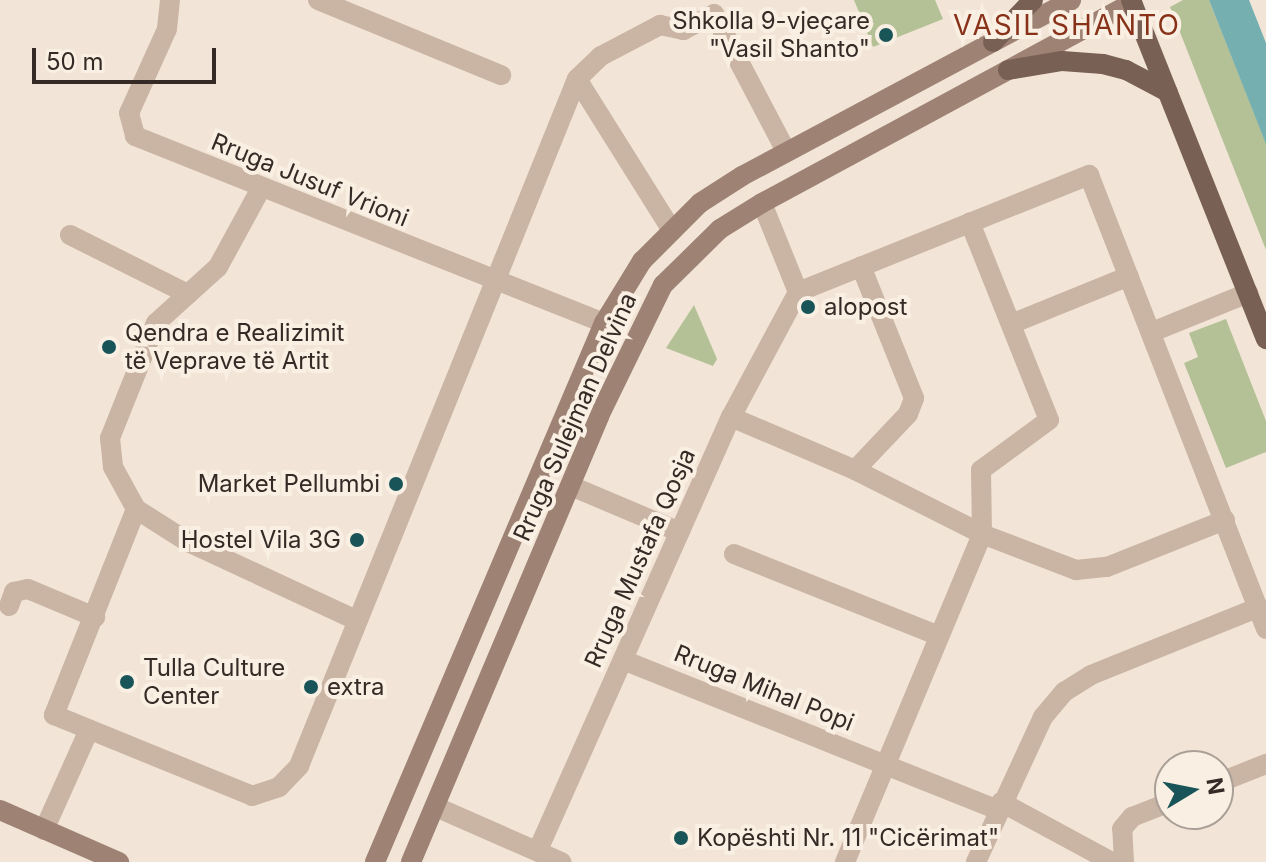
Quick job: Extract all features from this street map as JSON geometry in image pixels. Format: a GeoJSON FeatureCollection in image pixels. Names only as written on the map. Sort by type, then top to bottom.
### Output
{"type":"FeatureCollection","features":[{"type":"Feature","properties":{"kind":"main road"},"geometry":{"type":"LineString","coordinates":[[993,42],[1033,0]]}},
{"type":"Feature","properties":{"kind":"main road","name":"Rruga Sulejman Delvina"},"geometry":{"type":"LineString","coordinates":[[375,862],[604,323],[625,284],[671,229],[700,203],[786,151],[1071,0]]}},
{"type":"Feature","properties":{"kind":"main road"},"geometry":{"type":"LineString","coordinates":[[1134,1],[1266,339]]}},
{"type":"Feature","properties":{"kind":"main road","name":"Rruga Sulejman Delvina"},"geometry":{"type":"LineString","coordinates":[[411,862],[630,345],[663,285],[720,229],[762,203],[1134,1]]}},
{"type":"Feature","properties":{"kind":"main road"},"geometry":{"type":"LineString","coordinates":[[1008,70],[1062,61],[1103,64],[1126,70],[1168,92]]}},
{"type":"Feature","properties":{"kind":"main road"},"geometry":{"type":"LineString","coordinates":[[0,810],[119,862]]}},
{"type":"Feature","properties":{"kind":"street","name":"Rruga Jusuf Vrioni"},"geometry":{"type":"LineString","coordinates":[[170,0],[167,29],[128,123],[135,136],[260,190],[604,323]]}},
{"type":"Feature","properties":{"kind":"street"},"geometry":{"type":"LineString","coordinates":[[318,0],[501,75]]}},
{"type":"Feature","properties":{"kind":"street"},"geometry":{"type":"LineString","coordinates":[[136,509],[54,715],[238,794],[252,796],[279,787],[299,766],[492,281],[577,79],[601,56],[660,25],[683,30],[714,14],[786,151]]}},
{"type":"Feature","properties":{"kind":"street"},"geometry":{"type":"LineString","coordinates":[[577,79],[671,229]]}},
{"type":"Feature","properties":{"kind":"street"},"geometry":{"type":"LineString","coordinates":[[762,203],[798,292],[1089,175],[1266,629]]}},
{"type":"Feature","properties":{"kind":"street"},"geometry":{"type":"LineString","coordinates":[[260,190],[230,249],[156,323],[110,438],[113,467],[136,509],[188,542],[356,620]]}},
{"type":"Feature","properties":{"kind":"street"},"geometry":{"type":"LineString","coordinates":[[845,862],[982,534],[981,470],[1049,420],[970,222]]}},
{"type":"Feature","properties":{"kind":"street"},"geometry":{"type":"LineString","coordinates":[[70,235],[188,294]]}},
{"type":"Feature","properties":{"kind":"street"},"geometry":{"type":"LineString","coordinates":[[855,470],[908,414],[914,398],[861,266]]}},
{"type":"Feature","properties":{"kind":"street"},"geometry":{"type":"LineString","coordinates":[[1011,324],[1129,276]]}},
{"type":"Feature","properties":{"kind":"street","name":"Rruga Mustafa Qosja"},"geometry":{"type":"LineString","coordinates":[[538,850],[731,417],[798,292]]}},
{"type":"Feature","properties":{"kind":"street"},"geometry":{"type":"LineString","coordinates":[[1152,332],[1248,293]]}},
{"type":"Feature","properties":{"kind":"street"},"geometry":{"type":"LineString","coordinates":[[731,417],[855,470],[982,534],[1076,570],[1107,567],[1225,520]]}},
{"type":"Feature","properties":{"kind":"street"},"geometry":{"type":"LineString","coordinates":[[571,486],[680,532]]}},
{"type":"Feature","properties":{"kind":"street"},"geometry":{"type":"LineString","coordinates":[[734,554],[939,636]]}},
{"type":"Feature","properties":{"kind":"street"},"geometry":{"type":"LineString","coordinates":[[9,606],[14,592],[28,589],[95,617]]}},
{"type":"Feature","properties":{"kind":"street"},"geometry":{"type":"LineString","coordinates":[[976,862],[999,806],[1043,717],[1064,692],[1091,675],[1259,607]]}},
{"type":"Feature","properties":{"kind":"street","name":"Rruga Mihal Popi"},"geometry":{"type":"LineString","coordinates":[[623,660],[886,765],[999,806],[1112,862]]}},
{"type":"Feature","properties":{"kind":"street"},"geometry":{"type":"LineString","coordinates":[[44,830],[89,730]]}},
{"type":"Feature","properties":{"kind":"street"},"geometry":{"type":"LineString","coordinates":[[1234,777],[1266,764]]}},
{"type":"Feature","properties":{"kind":"street"},"geometry":{"type":"LineString","coordinates":[[436,807],[561,862]]}},
{"type":"Feature","properties":{"kind":"street"},"geometry":{"type":"LineString","coordinates":[[1124,862],[1122,829],[1132,817],[1154,808]]}},
{"type":"Feature","properties":{"kind":"green space"},"geometry":{"type":"Polygon","coordinates":[[[854,0],[935,0],[943,19],[873,47],[854,0]]]}},
{"type":"Feature","properties":{"kind":"green space"},"geometry":{"type":"Polygon","coordinates":[[[1183,0],[1209,0],[1266,143],[1266,250],[1170,7],[1183,0]]]}},
{"type":"Feature","properties":{"kind":"green space"},"geometry":{"type":"Polygon","coordinates":[[[694,305],[717,359],[713,366],[666,348],[694,305]]]}},
{"type":"Feature","properties":{"kind":"green space"},"geometry":{"type":"Polygon","coordinates":[[[1226,319],[1266,421],[1266,452],[1226,468],[1184,363],[1198,357],[1189,333],[1226,319]]]}},
{"type":"Feature","properties":{"kind":"water"},"geometry":{"type":"Polygon","coordinates":[[[1209,0],[1249,0],[1266,43],[1266,144],[1209,0]]]}},
{"type":"Feature","properties":{"kind":"place","name":"Shkolla 9-vjeçare \"Vasil Shanto\""},"geometry":{"type":"Point","coordinates":[886,35]}},
{"type":"Feature","properties":{"kind":"place","name":"alopost"},"geometry":{"type":"Point","coordinates":[808,307]}},
{"type":"Feature","properties":{"kind":"place","name":"Qendra e Realizimit të Veprave të Artit"},"geometry":{"type":"Point","coordinates":[109,347]}},
{"type":"Feature","properties":{"kind":"place","name":"Market Pellumbi"},"geometry":{"type":"Point","coordinates":[396,484]}},
{"type":"Feature","properties":{"kind":"place","name":"Hostel Vila 3G"},"geometry":{"type":"Point","coordinates":[357,540]}},
{"type":"Feature","properties":{"kind":"place","name":"Tulla Culture Center"},"geometry":{"type":"Point","coordinates":[127,682]}},
{"type":"Feature","properties":{"kind":"place","name":"extra"},"geometry":{"type":"Point","coordinates":[311,687]}},
{"type":"Feature","properties":{"kind":"place","name":"Kopështi Nr. 11 \"Cicërimat\""},"geometry":{"type":"Point","coordinates":[681,838]}},
{"type":"Feature","properties":{"kind":"district","name":"VASIL SHANTO"},"geometry":{"type":"Point","coordinates":[1067,25]}}]}
